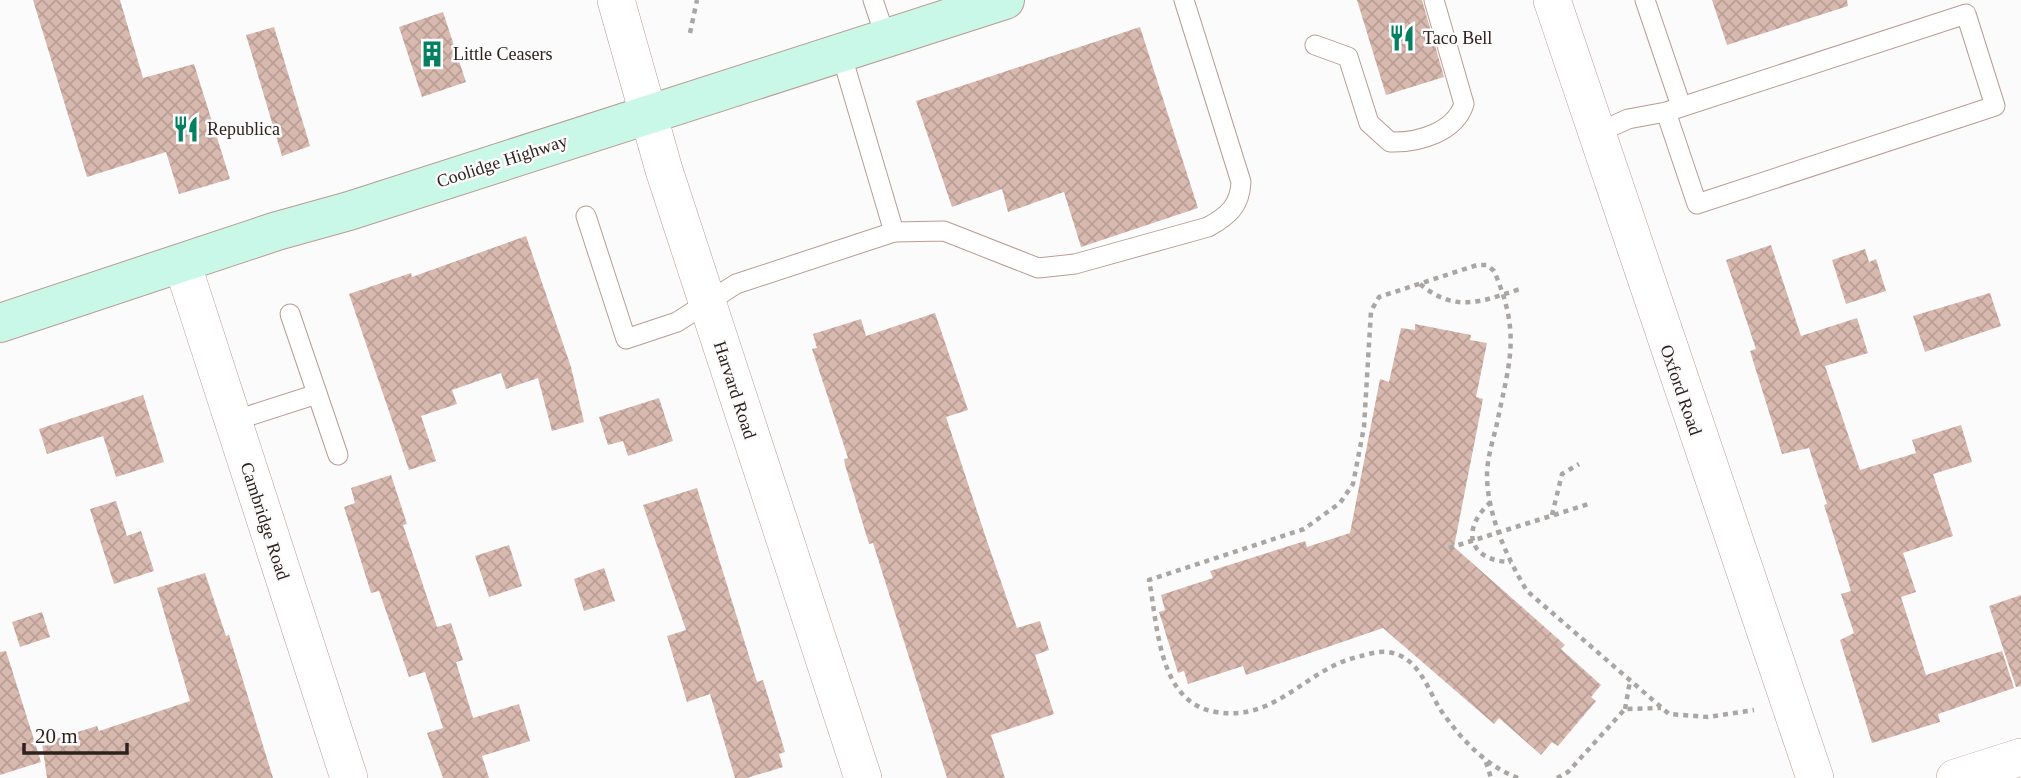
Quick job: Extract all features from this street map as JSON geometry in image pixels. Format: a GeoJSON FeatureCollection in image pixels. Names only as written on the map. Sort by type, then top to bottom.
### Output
{"type":"FeatureCollection","features":[{"type":"Feature","properties":{"kind":"main road","name":"Coolidge Highway"},"geometry":{"type":"LineString","coordinates":[[0,323],[1005,0]]}},
{"type":"Feature","properties":{"kind":"street","name":"Harvard Road"},"geometry":{"type":"LineString","coordinates":[[616,0],[706,303],[863,778]]}},
{"type":"Feature","properties":{"kind":"street","name":"Oxford Road"},"geometry":{"type":"LineString","coordinates":[[1552,0],[1595,134],[1815,778]]}},
{"type":"Feature","properties":{"kind":"street","name":"Cambridge Road"},"geometry":{"type":"LineString","coordinates":[[182,263],[349,778]]}},
{"type":"Feature","properties":{"kind":"street"},"geometry":{"type":"LineString","coordinates":[[1955,778],[2021,757]]}},
{"type":"Feature","properties":{"kind":"lane"},"geometry":{"type":"LineString","coordinates":[[873,0],[886,38]]}},
{"type":"Feature","properties":{"kind":"lane"},"geometry":{"type":"LineString","coordinates":[[586,216],[626,339],[677,322],[736,284],[894,232],[944,231],[1038,268],[1075,264],[1208,227],[1228,216],[1241,196],[1241,182],[1184,0]]}},
{"type":"Feature","properties":{"kind":"lane"},"geometry":{"type":"LineString","coordinates":[[1315,45],[1348,57],[1368,123],[1390,142],[1402,143],[1449,128],[1460,118],[1464,104],[1434,0]]}},
{"type":"Feature","properties":{"kind":"lane"},"geometry":{"type":"LineString","coordinates":[[1595,134],[1628,120],[1674,109],[1966,14],[1995,106],[1697,204],[1674,109],[1645,0]]}},
{"type":"Feature","properties":{"kind":"lane"},"geometry":{"type":"LineString","coordinates":[[841,52],[894,232]]}},
{"type":"Feature","properties":{"kind":"lane"},"geometry":{"type":"LineString","coordinates":[[290,314],[338,455]]}},
{"type":"Feature","properties":{"kind":"lane"},"geometry":{"type":"LineString","coordinates":[[233,421],[317,394]]}},
{"type":"Feature","properties":{"kind":"path"},"geometry":{"type":"LineString","coordinates":[[690,33],[697,0]]}},
{"type":"Feature","properties":{"kind":"path"},"geometry":{"type":"LineString","coordinates":[[1518,778],[1485,760],[1441,710],[1418,670],[1405,659],[1387,652],[1344,660],[1324,668],[1285,698],[1259,710],[1236,716],[1206,711],[1186,700],[1175,686],[1165,661],[1149,580],[1304,529],[1340,503],[1353,484],[1364,427],[1371,311],[1380,297],[1477,265],[1487,265],[1494,271],[1512,324],[1512,344],[1487,473],[1499,531],[1511,562],[1527,591],[1669,714],[1687,718],[1754,710]]}},
{"type":"Feature","properties":{"kind":"path"},"geometry":{"type":"LineString","coordinates":[[1420,283],[1435,296],[1464,304],[1520,289]]}},
{"type":"Feature","properties":{"kind":"path"},"geometry":{"type":"LineString","coordinates":[[1551,516],[1562,474],[1579,464]]}},
{"type":"Feature","properties":{"kind":"path"},"geometry":{"type":"LineString","coordinates":[[1491,502],[1480,512],[1473,527],[1472,540],[1477,552],[1495,561],[1511,562]]}},
{"type":"Feature","properties":{"kind":"path"},"geometry":{"type":"LineString","coordinates":[[1449,548],[1592,503]]}},
{"type":"Feature","properties":{"kind":"path"},"geometry":{"type":"LineString","coordinates":[[1557,778],[1568,772],[1625,709],[1630,680]]}},
{"type":"Feature","properties":{"kind":"path"},"geometry":{"type":"LineString","coordinates":[[1625,709],[1661,708]]}},
{"type":"Feature","properties":{"kind":"path"},"geometry":{"type":"LineString","coordinates":[[1485,760],[1491,778]]}},
{"type":"Feature","properties":{"kind":"building"},"geometry":{"type":"Polygon","coordinates":[[[33,0],[120,0],[143,78],[194,64],[230,179],[179,194],[166,152],[87,177],[33,0]]]}},
{"type":"Feature","properties":{"kind":"building","name":"Taco Bell"},"geometry":{"type":"Polygon","coordinates":[[[1357,0],[1422,0],[1444,77],[1386,95],[1357,0]]]}},
{"type":"Feature","properties":{"kind":"building"},"geometry":{"type":"Polygon","coordinates":[[[1712,0],[1847,0],[1848,6],[1727,45],[1712,0]]]}},
{"type":"Feature","properties":{"kind":"building","name":"Little Ceasers"},"geometry":{"type":"Polygon","coordinates":[[[443,12],[466,82],[422,97],[399,27],[443,12]]]}},
{"type":"Feature","properties":{"kind":"building"},"geometry":{"type":"Polygon","coordinates":[[[274,27],[310,146],[282,156],[246,35],[274,27]]]}},
{"type":"Feature","properties":{"kind":"building"},"geometry":{"type":"Polygon","coordinates":[[[1140,27],[1198,208],[1081,247],[1064,192],[1008,212],[1002,189],[952,207],[916,101],[1140,27]]]}},
{"type":"Feature","properties":{"kind":"building"},"geometry":{"type":"Polygon","coordinates":[[[526,236],[571,367],[584,422],[552,431],[538,378],[506,389],[501,373],[452,390],[457,404],[421,416],[436,461],[409,470],[349,294],[411,273],[412,277],[526,236]]]}},
{"type":"Feature","properties":{"kind":"building"},"geometry":{"type":"Polygon","coordinates":[[[1771,245],[1801,336],[1857,318],[1868,353],[1825,366],[1860,470],[1916,453],[1912,440],[1961,425],[1972,462],[1933,474],[1953,536],[1903,553],[1916,592],[1901,597],[1926,675],[2002,651],[2014,688],[1938,714],[1940,722],[1872,743],[1840,640],[1854,633],[1841,594],[1851,591],[1824,505],[1827,504],[1809,448],[1782,454],[1750,351],[1756,349],[1726,260],[1771,245]]]}},
{"type":"Feature","properties":{"kind":"building"},"geometry":{"type":"Polygon","coordinates":[[[1865,249],[1869,262],[1876,259],[1886,291],[1846,304],[1832,260],[1865,249]]]}},
{"type":"Feature","properties":{"kind":"building"},"geometry":{"type":"Polygon","coordinates":[[[1990,293],[2001,326],[1925,352],[1913,316],[1990,293]]]}},
{"type":"Feature","properties":{"kind":"building"},"geometry":{"type":"Polygon","coordinates":[[[935,313],[968,410],[946,417],[986,538],[1017,628],[1040,621],[1049,650],[1035,655],[1054,714],[991,735],[1005,778],[947,778],[873,543],[869,544],[845,465],[844,459],[848,458],[812,349],[817,348],[813,334],[861,319],[866,336],[935,313]]]}},
{"type":"Feature","properties":{"kind":"building"},"geometry":{"type":"Polygon","coordinates":[[[1415,324],[1471,335],[1470,340],[1487,343],[1476,397],[1483,399],[1454,547],[1565,645],[1561,649],[1601,685],[1591,697],[1596,701],[1558,746],[1552,742],[1541,755],[1499,718],[1494,724],[1383,628],[1246,675],[1243,666],[1188,684],[1184,671],[1178,673],[1159,612],[1165,610],[1161,595],[1213,578],[1210,571],[1305,541],[1307,547],[1350,533],[1380,379],[1389,382],[1401,328],[1415,330],[1415,324]]]}},
{"type":"Feature","properties":{"kind":"building"},"geometry":{"type":"Polygon","coordinates":[[[143,395],[164,462],[116,477],[103,436],[47,454],[39,429],[143,395]]]}},
{"type":"Feature","properties":{"kind":"building"},"geometry":{"type":"Polygon","coordinates":[[[659,398],[673,441],[628,456],[623,441],[608,445],[599,417],[659,398]]]}},
{"type":"Feature","properties":{"kind":"building"},"geometry":{"type":"Polygon","coordinates":[[[391,475],[407,524],[403,525],[437,627],[451,623],[463,660],[456,662],[473,718],[519,704],[530,741],[482,756],[489,778],[443,778],[427,733],[443,728],[425,672],[409,677],[379,591],[371,593],[344,507],[355,503],[351,488],[391,475]]]}},
{"type":"Feature","properties":{"kind":"building"},"geometry":{"type":"Polygon","coordinates":[[[697,488],[757,682],[763,680],[785,752],[779,754],[783,767],[747,778],[735,778],[710,694],[687,702],[667,636],[686,630],[643,505],[697,488]]]}},
{"type":"Feature","properties":{"kind":"building"},"geometry":{"type":"Polygon","coordinates":[[[116,501],[127,536],[141,531],[154,571],[114,584],[90,509],[116,501]]]}},
{"type":"Feature","properties":{"kind":"building"},"geometry":{"type":"Polygon","coordinates":[[[509,545],[522,586],[489,597],[475,556],[509,545]]]}},
{"type":"Feature","properties":{"kind":"building"},"geometry":{"type":"Polygon","coordinates":[[[604,568],[615,601],[584,611],[574,579],[604,568]]]}},
{"type":"Feature","properties":{"kind":"building"},"geometry":{"type":"Polygon","coordinates":[[[205,573],[226,636],[229,635],[273,778],[47,778],[42,743],[97,726],[99,731],[190,701],[157,588],[205,573]]]}},
{"type":"Feature","properties":{"kind":"building"},"geometry":{"type":"Polygon","coordinates":[[[2021,595],[2021,686],[2016,687],[1989,606],[2021,595]]]}},
{"type":"Feature","properties":{"kind":"building"},"geometry":{"type":"Polygon","coordinates":[[[42,612],[50,637],[20,647],[12,622],[42,612]]]}},
{"type":"Feature","properties":{"kind":"building"},"geometry":{"type":"Polygon","coordinates":[[[6,651],[41,762],[0,775],[0,652],[6,651]]]}},
{"type":"Feature","properties":{"kind":"place","name":"Taco Bell"},"geometry":{"type":"Point","coordinates":[1402,38]}},
{"type":"Feature","properties":{"kind":"place","name":"Little Ceasers"},"geometry":{"type":"Point","coordinates":[432,54]}},
{"type":"Feature","properties":{"kind":"place","name":"Republica"},"geometry":{"type":"Point","coordinates":[186,129]}}]}
